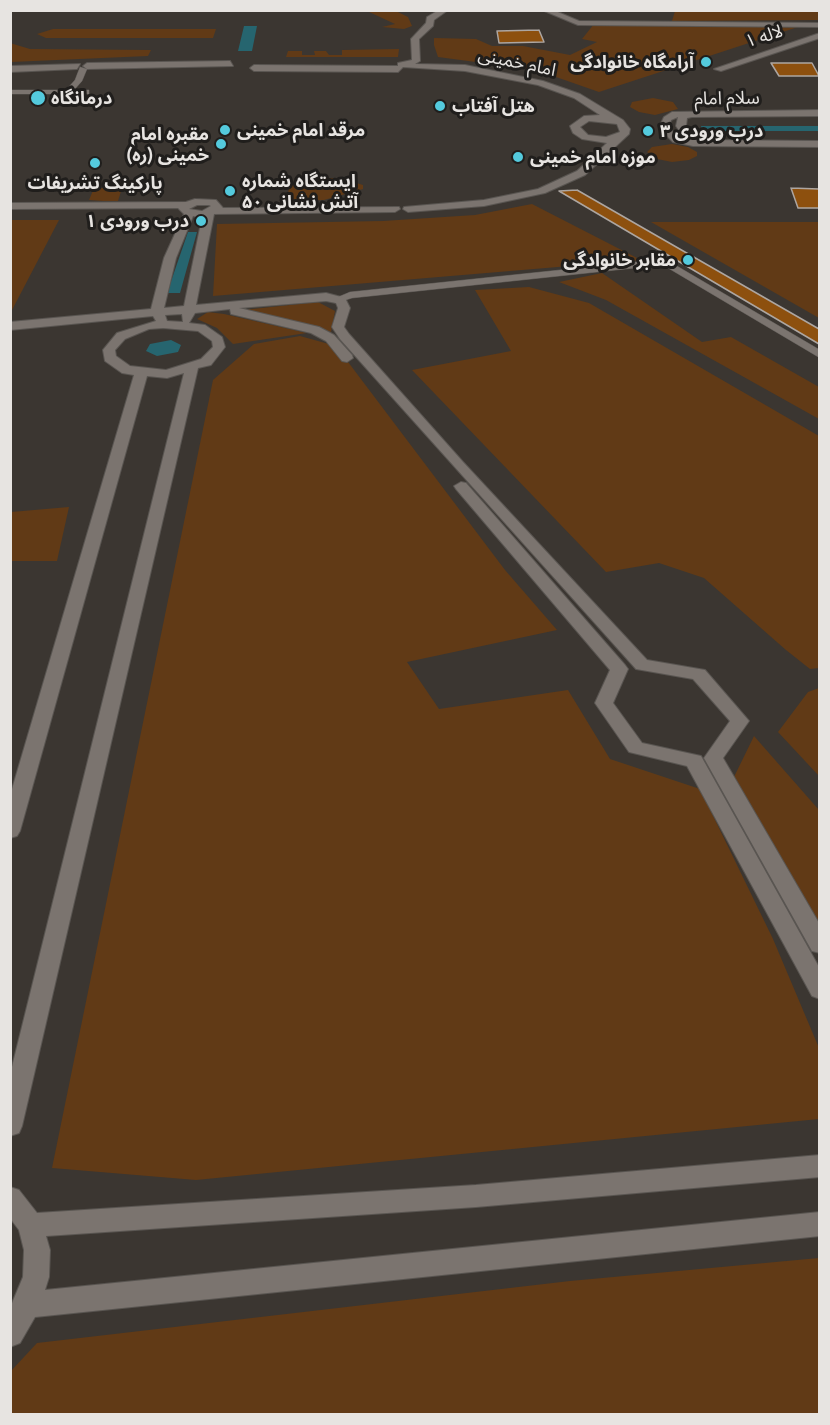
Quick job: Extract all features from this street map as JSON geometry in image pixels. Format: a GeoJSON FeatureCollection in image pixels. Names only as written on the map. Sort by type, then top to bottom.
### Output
{"type":"FeatureCollection","features":[{"type":"Feature","properties":{"kind":"street"},"geometry":{"type":"LineString","coordinates":[[401,67],[416,60],[415,39],[430,24],[430,18],[445,10]]}},
{"type":"Feature","properties":{"kind":"street"},"geometry":{"type":"LineString","coordinates":[[545,10],[578,23],[819,25]]}},
{"type":"Feature","properties":{"kind":"street","name":"لاله ۱"},"geometry":{"type":"LineString","coordinates":[[718,69],[819,35]]}},
{"type":"Feature","properties":{"kind":"street","name":"امام خمینی"},"geometry":{"type":"LineString","coordinates":[[80,68],[229,66],[465,68],[540,83],[577,96],[612,119]]}},
{"type":"Feature","properties":{"kind":"street","name":"امام خمینی"},"geometry":{"type":"LineString","coordinates":[[401,67],[456,71],[529,85],[562,96],[575,104],[587,117]]}},
{"type":"Feature","properties":{"kind":"street"},"geometry":{"type":"LineString","coordinates":[[10,71],[80,68],[78,81],[68,92]]}},
{"type":"Feature","properties":{"kind":"street"},"geometry":{"type":"LineString","coordinates":[[10,92],[86,92]]}},
{"type":"Feature","properties":{"kind":"street","name":"سلام امام"},"geometry":{"type":"LineString","coordinates":[[702,143],[689,137],[681,126],[683,116],[692,114],[819,113]]}},
{"type":"Feature","properties":{"kind":"street"},"geometry":{"type":"LineString","coordinates":[[692,114],[672,115],[667,119],[664,128],[676,140],[702,143],[819,144]]}},
{"type":"Feature","properties":{"kind":"street"},"geometry":{"type":"LineString","coordinates":[[11,208],[214,210],[484,203],[541,191],[580,173],[624,134],[625,129],[612,119],[587,117],[576,124],[576,131],[596,140],[617,138]]}},
{"type":"Feature","properties":{"kind":"street"},"geometry":{"type":"LineString","coordinates":[[408,206],[476,198],[531,187],[572,168],[587,154],[596,140]]}},
{"type":"Feature","properties":{"kind":"street"},"geometry":{"type":"LineString","coordinates":[[163,324],[158,306],[170,258],[186,210]]}},
{"type":"Feature","properties":{"kind":"street"},"geometry":{"type":"LineString","coordinates":[[187,325],[188,305],[214,210]]}},
{"type":"Feature","properties":{"kind":"street"},"geometry":{"type":"LineString","coordinates":[[336,300],[351,295],[665,262],[819,355]]}},
{"type":"Feature","properties":{"kind":"street"},"geometry":{"type":"LineString","coordinates":[[222,308],[313,298],[341,302],[344,308],[338,327],[344,336],[642,665]]}},
{"type":"Feature","properties":{"kind":"street"},"geometry":{"type":"LineString","coordinates":[[10,316],[188,305],[222,308],[304,327],[330,339],[619,669]]}},
{"type":"Feature","properties":{"kind":"street"},"geometry":{"type":"LineString","coordinates":[[10,326],[158,306]]}},
{"type":"Feature","properties":{"kind":"street"},"geometry":{"type":"LineString","coordinates":[[163,324],[187,325],[211,333],[218,340],[219,348],[206,363],[167,374],[141,373],[116,364],[110,358],[109,350],[113,343],[127,333],[163,324]]}},
{"type":"Feature","properties":{"kind":"street"},"geometry":{"type":"LineString","coordinates":[[10,1126],[192,368]]}},
{"type":"Feature","properties":{"kind":"street"},"geometry":{"type":"LineString","coordinates":[[10,831],[141,373]]}},
{"type":"Feature","properties":{"kind":"street"},"geometry":{"type":"LineString","coordinates":[[619,669],[642,665],[699,674],[740,721],[703,760]]}},
{"type":"Feature","properties":{"kind":"street"},"geometry":{"type":"LineString","coordinates":[[619,669],[604,703],[636,748],[703,760],[819,945]]}},
{"type":"Feature","properties":{"kind":"street"},"geometry":{"type":"LineString","coordinates":[[703,760],[819,990]]}},
{"type":"Feature","properties":{"kind":"street"},"geometry":{"type":"LineString","coordinates":[[31,1225],[476,1196],[819,1166]]}},
{"type":"Feature","properties":{"kind":"street"},"geometry":{"type":"LineString","coordinates":[[10,1198],[17,1203],[31,1225],[37,1250],[36,1277],[27,1305],[10,1334]]}},
{"type":"Feature","properties":{"kind":"street"},"geometry":{"type":"LineString","coordinates":[[27,1305],[819,1224]]}},
{"type":"Feature","properties":{"kind":"shaded area"},"geometry":{"type":"Polygon","coordinates":[[[367,11],[396,11],[408,17],[412,26],[404,29],[382,27],[395,24],[367,11]]]}},
{"type":"Feature","properties":{"kind":"shaded area"},"geometry":{"type":"Polygon","coordinates":[[[675,11],[819,11],[819,20],[672,21],[675,11]]]}},
{"type":"Feature","properties":{"kind":"shaded area"},"geometry":{"type":"Polygon","coordinates":[[[594,24],[798,27],[599,92],[536,70],[438,57],[434,45],[434,38],[476,39],[492,46],[523,46],[570,55],[597,42],[582,39],[594,24]]]}},
{"type":"Feature","properties":{"kind":"shaded area"},"geometry":{"type":"Polygon","coordinates":[[[53,29],[216,29],[213,38],[46,38],[37,34],[53,29]]]}},
{"type":"Feature","properties":{"kind":"shaded area"},"geometry":{"type":"Polygon","coordinates":[[[10,43],[30,49],[151,50],[148,56],[11,62],[10,43]]]}},
{"type":"Feature","properties":{"kind":"shaded area"},"geometry":{"type":"Polygon","coordinates":[[[399,49],[398,57],[286,57],[288,51],[302,51],[302,55],[315,55],[314,51],[326,51],[329,55],[342,55],[342,50],[399,49]]]}},
{"type":"Feature","properties":{"kind":"shaded area"},"geometry":{"type":"Polygon","coordinates":[[[653,98],[673,102],[678,109],[655,115],[639,112],[630,107],[632,102],[653,98]]]}},
{"type":"Feature","properties":{"kind":"shaded area"},"geometry":{"type":"Polygon","coordinates":[[[672,144],[688,147],[697,152],[697,156],[689,160],[672,162],[657,159],[647,152],[652,147],[672,144]]]}},
{"type":"Feature","properties":{"kind":"shaded area"},"geometry":{"type":"Polygon","coordinates":[[[314,178],[340,178],[363,185],[363,189],[324,200],[286,201],[290,185],[314,178]]]}},
{"type":"Feature","properties":{"kind":"shaded area"},"geometry":{"type":"Polygon","coordinates":[[[94,188],[122,188],[118,201],[89,200],[94,188]]]}},
{"type":"Feature","properties":{"kind":"shaded area"},"geometry":{"type":"Polygon","coordinates":[[[532,204],[641,260],[213,296],[217,224],[383,221],[475,215],[532,204]]]}},
{"type":"Feature","properties":{"kind":"shaded area"},"geometry":{"type":"Polygon","coordinates":[[[10,220],[59,220],[11,312],[10,220]]]}},
{"type":"Feature","properties":{"kind":"shaded area"},"geometry":{"type":"Polygon","coordinates":[[[651,222],[819,222],[819,318],[651,222]]]}},
{"type":"Feature","properties":{"kind":"shaded area"},"geometry":{"type":"Polygon","coordinates":[[[602,273],[702,342],[731,337],[819,387],[819,419],[606,300],[559,282],[602,273]]]}},
{"type":"Feature","properties":{"kind":"shaded area"},"geometry":{"type":"Polygon","coordinates":[[[529,287],[589,303],[819,436],[819,668],[810,669],[704,578],[659,563],[606,572],[412,370],[511,351],[475,290],[529,287]]]}},
{"type":"Feature","properties":{"kind":"shaded area"},"geometry":{"type":"Polygon","coordinates":[[[318,302],[335,311],[331,332],[308,324],[243,310],[318,302]]]}},
{"type":"Feature","properties":{"kind":"shaded area"},"geometry":{"type":"Polygon","coordinates":[[[208,312],[307,333],[233,344],[217,328],[197,319],[208,312]]]}},
{"type":"Feature","properties":{"kind":"shaded area"},"geometry":{"type":"Polygon","coordinates":[[[300,336],[336,346],[505,570],[557,630],[407,662],[439,709],[568,690],[610,759],[700,789],[773,939],[819,1048],[819,1119],[196,1180],[52,1168],[213,380],[254,344],[300,336]]]}},
{"type":"Feature","properties":{"kind":"shaded area"},"geometry":{"type":"Polygon","coordinates":[[[69,507],[57,561],[11,561],[11,512],[69,507]]]}},
{"type":"Feature","properties":{"kind":"shaded area"},"geometry":{"type":"Polygon","coordinates":[[[819,688],[819,776],[778,732],[808,692],[819,688]]]}},
{"type":"Feature","properties":{"kind":"shaded area"},"geometry":{"type":"Polygon","coordinates":[[[754,736],[819,810],[819,930],[733,779],[754,736]]]}},
{"type":"Feature","properties":{"kind":"shaded area"},"geometry":{"type":"Polygon","coordinates":[[[819,1258],[819,1414],[11,1414],[11,1371],[37,1343],[570,1281],[819,1258]]]}},
{"type":"Feature","properties":{"kind":"water"},"geometry":{"type":"Polygon","coordinates":[[[244,26],[257,26],[252,51],[238,51],[244,26]]]}},
{"type":"Feature","properties":{"kind":"water"},"geometry":{"type":"Polygon","coordinates":[[[701,126],[819,126],[820,131],[702,131],[701,126]]]}},
{"type":"Feature","properties":{"kind":"water"},"geometry":{"type":"Polygon","coordinates":[[[188,232],[197,232],[180,293],[167,293],[188,232]]]}},
{"type":"Feature","properties":{"kind":"water"},"geometry":{"type":"Polygon","coordinates":[[[171,340],[181,345],[178,352],[157,356],[146,351],[150,344],[171,340]]]}},
{"type":"Feature","properties":{"kind":"building"},"geometry":{"type":"Polygon","coordinates":[[[539,30],[544,42],[499,43],[497,31],[539,30]]]}},
{"type":"Feature","properties":{"kind":"building"},"geometry":{"type":"Polygon","coordinates":[[[771,63],[812,63],[819,76],[779,76],[771,63]]]}},
{"type":"Feature","properties":{"kind":"building"},"geometry":{"type":"Polygon","coordinates":[[[791,188],[819,189],[819,208],[798,208],[791,188]]]}},
{"type":"Feature","properties":{"kind":"building","name":"مقابر خانوادگی"},"geometry":{"type":"Polygon","coordinates":[[[577,190],[819,329],[819,344],[559,191],[577,190]]]}},
{"type":"Feature","properties":{"kind":"place","name":"آرامگاه خانوادگی"},"geometry":{"type":"Point","coordinates":[706,62]}},
{"type":"Feature","properties":{"kind":"place","name":"درمانگاه"},"geometry":{"type":"Point","coordinates":[38,98]}},
{"type":"Feature","properties":{"kind":"place","name":"هتل آفتاب"},"geometry":{"type":"Point","coordinates":[440,106]}},
{"type":"Feature","properties":{"kind":"place","name":"مرقد امام خمینی"},"geometry":{"type":"Point","coordinates":[225,130]}},
{"type":"Feature","properties":{"kind":"place","name":"درب ورودی ۳"},"geometry":{"type":"Point","coordinates":[648,131]}},
{"type":"Feature","properties":{"kind":"place","name":"مقبره امام خمینی (ره)"},"geometry":{"type":"Point","coordinates":[221,144]}},
{"type":"Feature","properties":{"kind":"place","name":"موزه امام خمینی"},"geometry":{"type":"Point","coordinates":[518,157]}},
{"type":"Feature","properties":{"kind":"place","name":"پارکینگ تشریفات"},"geometry":{"type":"Point","coordinates":[95,163]}},
{"type":"Feature","properties":{"kind":"place","name":"ایستگاه شماره ۵۰ آتش نشانی"},"geometry":{"type":"Point","coordinates":[230,191]}},
{"type":"Feature","properties":{"kind":"place","name":"درب ورودی ۱"},"geometry":{"type":"Point","coordinates":[201,221]}},
{"type":"Feature","properties":{"kind":"place","name":"مقابر خانوادگی"},"geometry":{"type":"Point","coordinates":[688,260]}}]}
